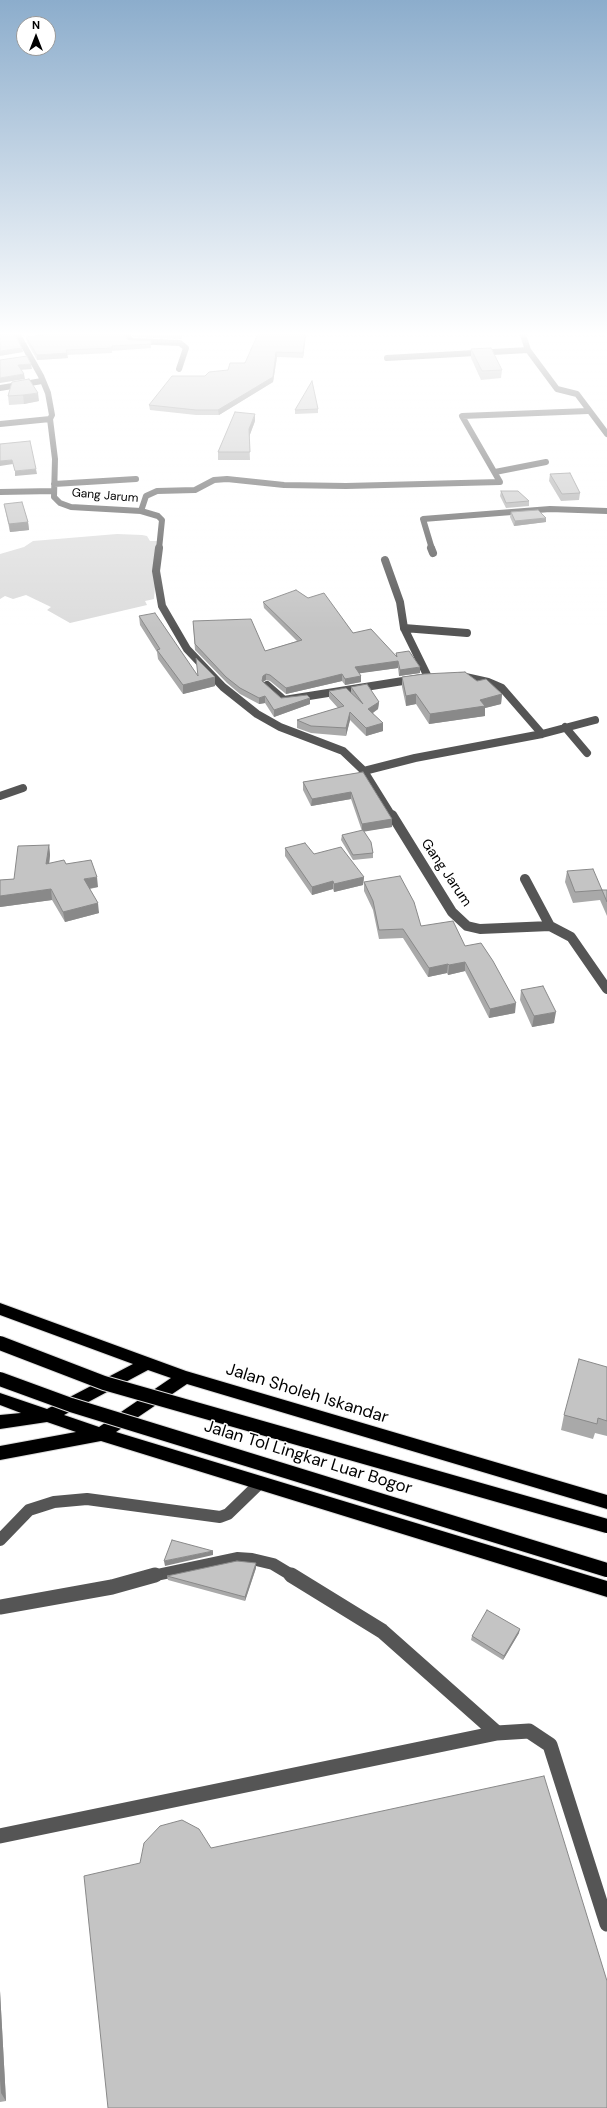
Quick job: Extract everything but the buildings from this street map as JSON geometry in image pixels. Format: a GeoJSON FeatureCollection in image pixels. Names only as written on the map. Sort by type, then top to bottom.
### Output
{"type":"FeatureCollection","features":[{"type":"Feature","properties":{"kind":"highway","name":"Jalan Sholeh Iskandar"},"geometry":{"type":"LineString","coordinates":[[0,1309],[146,1364],[185,1377],[607,1502]]}},
{"type":"Feature","properties":{"kind":"highway","name":"Jalan Tol Lingkar Luar Bogor"},"geometry":{"type":"LineString","coordinates":[[0,1344],[104,1383],[607,1526]]}},
{"type":"Feature","properties":{"kind":"highway"},"geometry":{"type":"LineString","coordinates":[[0,1422],[49,1415],[146,1364]]}},
{"type":"Feature","properties":{"kind":"highway"},"geometry":{"type":"LineString","coordinates":[[0,1453],[101,1434],[185,1377]]}},
{"type":"Feature","properties":{"kind":"highway","name":"Jalan Tol Lingkar Luar Bogor"},"geometry":{"type":"LineString","coordinates":[[0,1379],[79,1408],[607,1570]]}},
{"type":"Feature","properties":{"kind":"highway"},"geometry":{"type":"LineString","coordinates":[[0,1399],[101,1434],[607,1589]]}},
{"type":"Feature","properties":{"kind":"street","name":"Gang Jarum"},"geometry":{"type":"LineString","coordinates":[[52,433],[54,446],[53,487],[56,500],[71,506],[142,510],[158,516],[162,520],[156,571],[162,606],[187,649],[223,687],[256,714],[280,727],[343,751],[364,771],[452,912],[468,926],[480,929],[550,926]]}},
{"type":"Feature","properties":{"kind":"street"},"geometry":{"type":"LineString","coordinates":[[142,510],[146,496],[156,491],[195,490],[214,480],[227,479],[284,485],[346,486],[500,482],[472,433]]}},
{"type":"Feature","properties":{"kind":"street"},"geometry":{"type":"LineString","coordinates":[[495,472],[546,462]]}},
{"type":"Feature","properties":{"kind":"street"},"geometry":{"type":"LineString","coordinates":[[0,492],[136,479]]}},
{"type":"Feature","properties":{"kind":"street"},"geometry":{"type":"LineString","coordinates":[[433,553],[422,519],[550,509],[568,511],[607,511]]}},
{"type":"Feature","properties":{"kind":"street"},"geometry":{"type":"LineString","coordinates":[[267,685],[284,700],[432,677],[404,628],[400,602],[385,560]]}},
{"type":"Feature","properties":{"kind":"street"},"geometry":{"type":"LineString","coordinates":[[404,628],[467,633]]}},
{"type":"Feature","properties":{"kind":"street"},"geometry":{"type":"LineString","coordinates":[[450,676],[465,676],[502,688],[542,734]]}},
{"type":"Feature","properties":{"kind":"street"},"geometry":{"type":"LineString","coordinates":[[364,771],[415,758],[542,734],[595,720]]}},
{"type":"Feature","properties":{"kind":"street"},"geometry":{"type":"LineString","coordinates":[[565,727],[587,752]]}},
{"type":"Feature","properties":{"kind":"street"},"geometry":{"type":"LineString","coordinates":[[0,796],[23,788]]}},
{"type":"Feature","properties":{"kind":"street"},"geometry":{"type":"LineString","coordinates":[[525,879],[550,926],[571,937],[607,989]]}},
{"type":"Feature","properties":{"kind":"street"},"geometry":{"type":"LineString","coordinates":[[0,1540],[29,1510],[54,1502],[87,1499],[220,1517],[228,1514],[260,1483]]}},
{"type":"Feature","properties":{"kind":"street"},"geometry":{"type":"LineString","coordinates":[[0,1607],[46,1597],[112,1587],[163,1573],[237,1558],[252,1559],[273,1564],[382,1631],[498,1733]]}},
{"type":"Feature","properties":{"kind":"street"},"geometry":{"type":"LineString","coordinates":[[0,1836],[498,1733],[529,1731],[550,1745],[607,1924]]}},
{"type":"Feature","properties":{"kind":"shaded area"},"geometry":{"type":"Polygon","coordinates":[[[117,534],[142,535],[147,536],[150,541],[159,541],[154,599],[145,601],[147,605],[70,623],[47,610],[51,607],[26,595],[13,599],[5,596],[0,599],[0,554],[24,547],[33,541],[117,534]]]}}]}
